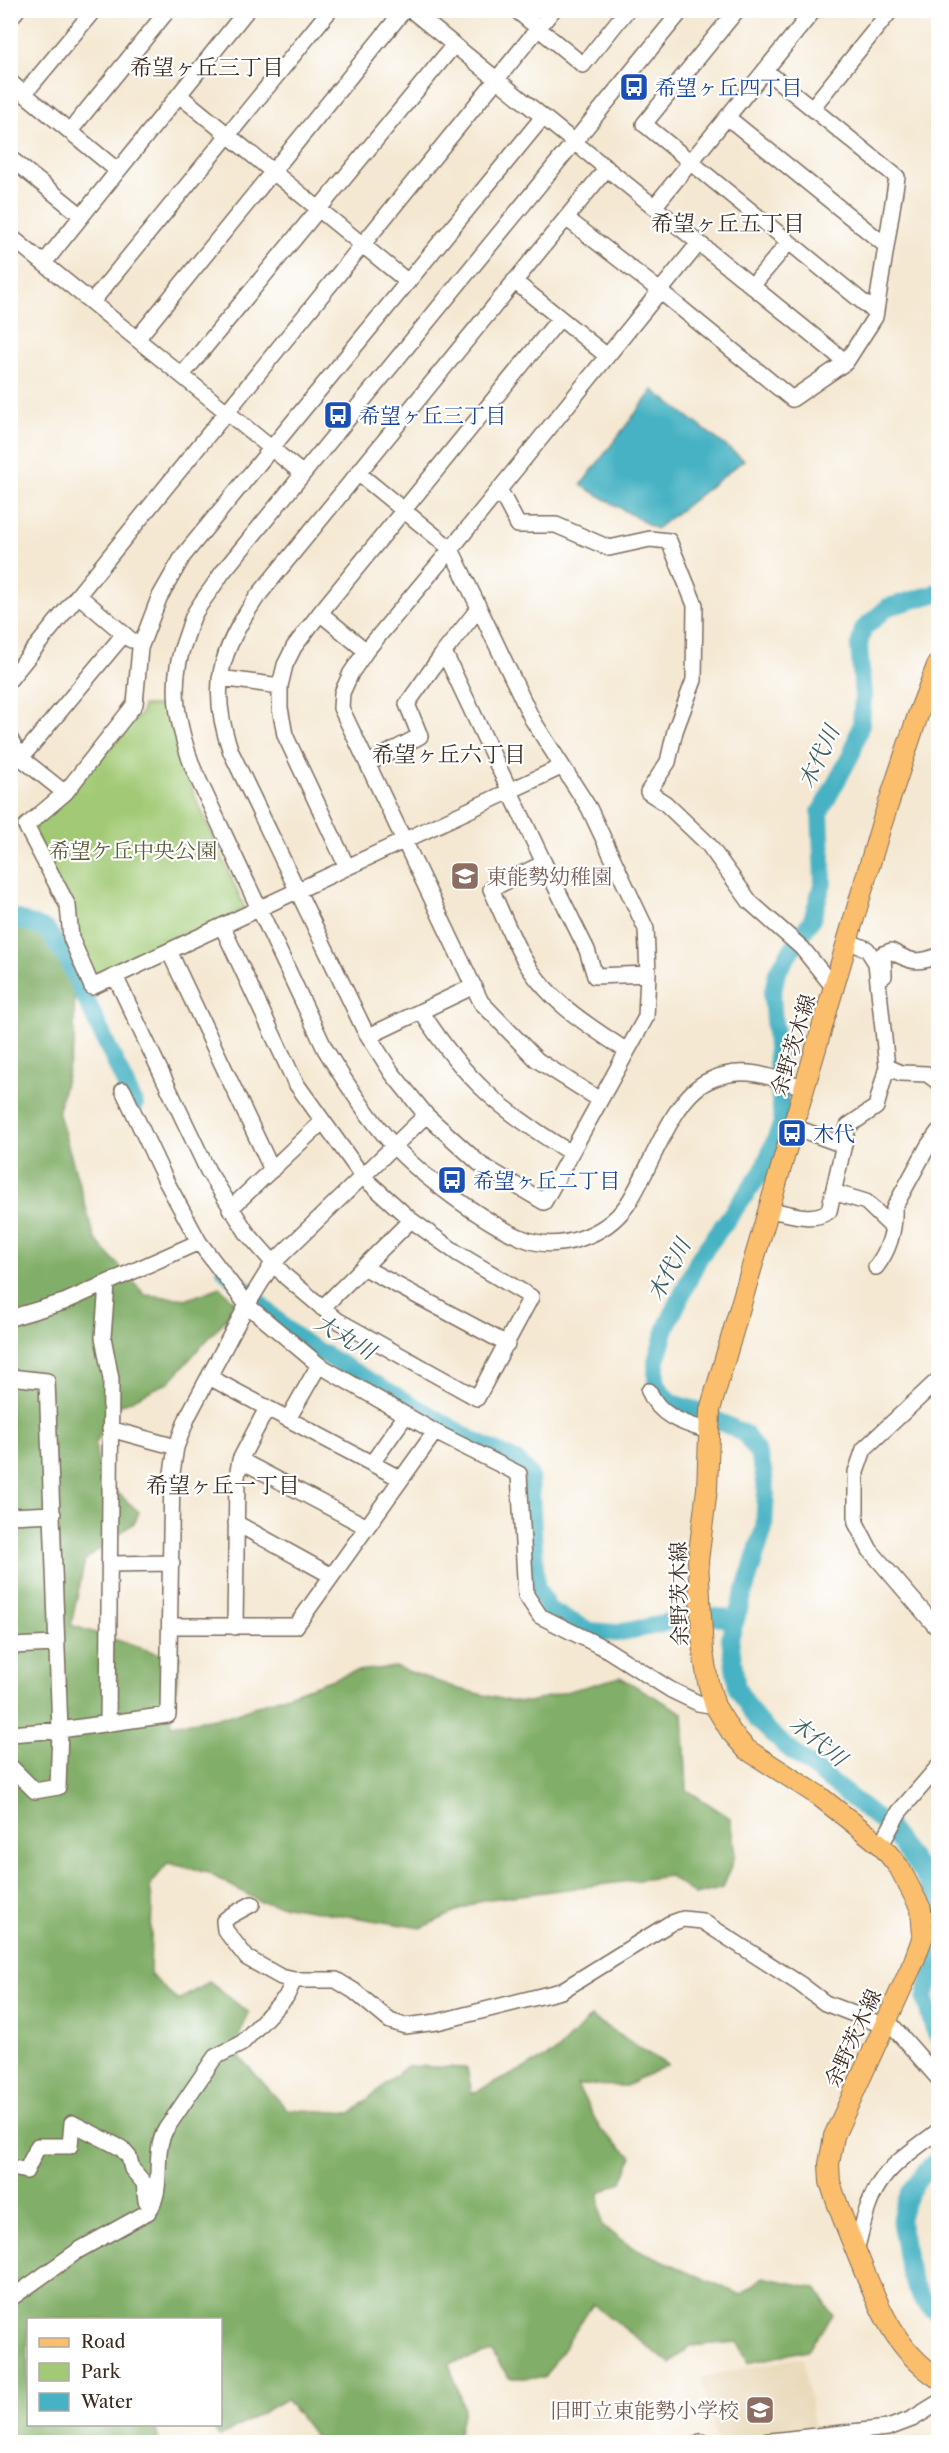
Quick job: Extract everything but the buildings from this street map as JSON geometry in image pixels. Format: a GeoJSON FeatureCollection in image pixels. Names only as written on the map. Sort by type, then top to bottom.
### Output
{"type":"FeatureCollection","features":[{"type":"Feature","properties":{"kind":"main road","name":"余野茨木線"},"geometry":{"type":"LineString","coordinates":[[939,663],[918,715],[881,826],[835,989],[801,1087],[794,1127],[709,1422],[707,1489],[698,1561],[708,1682],[715,1706],[731,1732],[746,1749],[819,1796],[881,1845],[912,1888],[931,1935],[886,2024],[834,2136],[829,2164],[830,2182],[856,2251],[888,2325],[921,2367],[939,2378]]}},
{"type":"Feature","properties":{"kind":"street"},"geometry":{"type":"LineString","coordinates":[[10,19],[17,10]]}},
{"type":"Feature","properties":{"kind":"street"},"geometry":{"type":"LineString","coordinates":[[24,94],[94,10]]}},
{"type":"Feature","properties":{"kind":"street"},"geometry":{"type":"LineString","coordinates":[[70,131],[168,10]]}},
{"type":"Feature","properties":{"kind":"street"},"geometry":{"type":"LineString","coordinates":[[92,302],[330,10]]}},
{"type":"Feature","properties":{"kind":"street"},"geometry":{"type":"LineString","coordinates":[[137,339],[404,10]]}},
{"type":"Feature","properties":{"kind":"street"},"geometry":{"type":"LineString","coordinates":[[411,10],[846,362]]}},
{"type":"Feature","properties":{"kind":"street"},"geometry":{"type":"LineString","coordinates":[[516,10],[583,65],[627,10]]}},
{"type":"Feature","properties":{"kind":"street"},"geometry":{"type":"LineString","coordinates":[[10,679],[553,10]]}},
{"type":"Feature","properties":{"kind":"street"},"geometry":{"type":"LineString","coordinates":[[682,10],[222,573],[195,614],[180,652],[176,672],[176,706],[182,737],[192,768],[325,1048],[342,1078],[394,1146],[464,1203],[522,1239],[543,1243],[571,1242],[596,1233],[612,1222],[627,1205],[675,1116],[693,1091],[706,1081],[726,1074],[745,1071],[801,1087]]}},
{"type":"Feature","properties":{"kind":"street"},"geometry":{"type":"LineString","coordinates":[[737,10],[644,124],[875,312]]}},
{"type":"Feature","properties":{"kind":"street"},"geometry":{"type":"LineString","coordinates":[[654,207],[814,10]]}},
{"type":"Feature","properties":{"kind":"street"},"geometry":{"type":"LineString","coordinates":[[812,108],[891,10]]}},
{"type":"Feature","properties":{"kind":"street"},"geometry":{"type":"LineString","coordinates":[[44,263],[179,95],[242,12]]}},
{"type":"Feature","properties":{"kind":"street"},"geometry":{"type":"LineString","coordinates":[[182,375],[454,45]]}},
{"type":"Feature","properties":{"kind":"street"},"geometry":{"type":"LineString","coordinates":[[566,218],[792,399],[846,362],[874,317],[897,177],[765,70]]}},
{"type":"Feature","properties":{"kind":"street"},"geometry":{"type":"LineString","coordinates":[[10,82],[118,171]]}},
{"type":"Feature","properties":{"kind":"street"},"geometry":{"type":"LineString","coordinates":[[179,95],[408,282]]}},
{"type":"Feature","properties":{"kind":"street"},"geometry":{"type":"LineString","coordinates":[[543,117],[183,556],[159,598],[140,648],[135,704],[65,793],[26,826],[68,906],[71,938],[92,987],[561,767]]}},
{"type":"Feature","properties":{"kind":"street"},"geometry":{"type":"LineString","coordinates":[[727,117],[885,245]]}},
{"type":"Feature","properties":{"kind":"street"},"geometry":{"type":"LineString","coordinates":[[10,158],[82,216]]}},
{"type":"Feature","properties":{"kind":"street"},"geometry":{"type":"LineString","coordinates":[[358,473],[451,549],[532,719],[589,808],[646,929],[648,974],[646,1017],[544,1202],[480,1164],[426,1115],[392,1073],[369,1036],[231,752],[222,726],[219,703],[220,678],[230,640],[243,618],[358,473],[606,168]]}},
{"type":"Feature","properties":{"kind":"street"},"geometry":{"type":"LineString","coordinates":[[10,236],[303,474]]}},
{"type":"Feature","properties":{"kind":"street"},"geometry":{"type":"LineString","coordinates":[[753,286],[789,242]]}},
{"type":"Feature","properties":{"kind":"street"},"geometry":{"type":"LineString","coordinates":[[600,1100],[537,1060],[481,1002],[341,708],[344,684],[366,651],[699,243]]}},
{"type":"Feature","properties":{"kind":"street"},"geometry":{"type":"LineString","coordinates":[[514,281],[607,356]]}},
{"type":"Feature","properties":{"kind":"street"},"geometry":{"type":"LineString","coordinates":[[347,867],[285,735],[280,708],[280,686],[285,665],[294,647],[320,613],[560,318]]}},
{"type":"Feature","properties":{"kind":"street"},"geometry":{"type":"LineString","coordinates":[[499,489],[518,525],[556,525],[609,548],[650,539],[669,541],[695,605],[694,680],[675,731],[668,762],[648,792],[665,803],[708,844],[750,902],[795,941],[835,989]]}},
{"type":"Feature","properties":{"kind":"street"},"geometry":{"type":"LineString","coordinates":[[78,595],[140,648]]}},
{"type":"Feature","properties":{"kind":"street"},"geometry":{"type":"LineString","coordinates":[[369,763],[420,736],[407,704],[479,608]]}},
{"type":"Feature","properties":{"kind":"street"},"geometry":{"type":"LineString","coordinates":[[320,613],[366,651]]}},
{"type":"Feature","properties":{"kind":"street"},"geometry":{"type":"LineString","coordinates":[[21,758],[124,634]]}},
{"type":"Feature","properties":{"kind":"street"},"geometry":{"type":"LineString","coordinates":[[444,652],[587,950],[595,976],[648,974]]}},
{"type":"Feature","properties":{"kind":"street"},"geometry":{"type":"LineString","coordinates":[[220,678],[280,686]]}},
{"type":"Feature","properties":{"kind":"street"},"geometry":{"type":"LineString","coordinates":[[10,738],[21,758],[65,793]]}},
{"type":"Feature","properties":{"kind":"street"},"geometry":{"type":"LineString","coordinates":[[544,863],[491,889],[522,957],[539,982],[567,1011],[627,1051]]}},
{"type":"Feature","properties":{"kind":"street"},"geometry":{"type":"LineString","coordinates":[[115,976],[208,1171],[247,1233],[286,1277],[337,1320],[477,1398],[531,1297],[458,1253],[411,1220],[363,1177],[295,1082],[222,926]]}},
{"type":"Feature","properties":{"kind":"street"},"geometry":{"type":"LineString","coordinates":[[770,1210],[812,1218],[822,1216],[829,1210],[848,1126],[876,1107],[887,1067],[876,963],[867,949],[847,941]]}},
{"type":"Feature","properties":{"kind":"street"},"geometry":{"type":"LineString","coordinates":[[169,951],[272,1170]]}},
{"type":"Feature","properties":{"kind":"street"},"geometry":{"type":"LineString","coordinates":[[880,994],[884,975],[883,954],[891,951],[915,962],[924,962],[939,956]]}},
{"type":"Feature","properties":{"kind":"street"},"geometry":{"type":"LineString","coordinates":[[369,1036],[474,986]]}},
{"type":"Feature","properties":{"kind":"street"},"geometry":{"type":"LineString","coordinates":[[421,1011],[442,1045],[469,1077],[528,1126],[571,1153]]}},
{"type":"Feature","properties":{"kind":"street"},"geometry":{"type":"LineString","coordinates":[[887,1067],[901,1073],[927,1074],[939,1082]]}},
{"type":"Feature","properties":{"kind":"street"},"geometry":{"type":"LineString","coordinates":[[123,1090],[166,1181],[199,1242],[250,1300],[319,1365],[435,1432],[519,1474],[526,1595],[540,1616],[606,1649],[670,1690],[698,1703],[715,1706]]}},
{"type":"Feature","properties":{"kind":"street"},"geometry":{"type":"LineString","coordinates":[[10,1734],[60,1730],[168,1715],[172,1473],[176,1447],[188,1416],[250,1300],[273,1263],[426,1115]]}},
{"type":"Feature","properties":{"kind":"street"},"geometry":{"type":"LineString","coordinates":[[230,1209],[322,1122]]}},
{"type":"Feature","properties":{"kind":"street"},"geometry":{"type":"LineString","coordinates":[[794,1127],[843,1145]]}},
{"type":"Feature","properties":{"kind":"street"},"geometry":{"type":"LineString","coordinates":[[876,1267],[887,1253],[894,1208],[928,1146],[939,1132]]}},
{"type":"Feature","properties":{"kind":"street"},"geometry":{"type":"LineString","coordinates":[[833,1192],[866,1202],[892,1227]]}},
{"type":"Feature","properties":{"kind":"street"},"geometry":{"type":"LineString","coordinates":[[322,1308],[411,1220]]}},
{"type":"Feature","properties":{"kind":"street"},"geometry":{"type":"LineString","coordinates":[[10,1318],[64,1302],[199,1242]]}},
{"type":"Feature","properties":{"kind":"street"},"geometry":{"type":"LineString","coordinates":[[363,1267],[507,1344]]}},
{"type":"Feature","properties":{"kind":"street"},"geometry":{"type":"LineString","coordinates":[[107,1284],[103,1337],[111,1379],[108,1724]]}},
{"type":"Feature","properties":{"kind":"street"},"geometry":{"type":"LineString","coordinates":[[288,1419],[319,1365]]}},
{"type":"Feature","properties":{"kind":"street"},"geometry":{"type":"LineString","coordinates":[[10,1377],[47,1381],[60,1730],[58,1787],[35,1791],[10,1766]]}},
{"type":"Feature","properties":{"kind":"street"},"geometry":{"type":"LineString","coordinates":[[209,1377],[401,1479]]}},
{"type":"Feature","properties":{"kind":"street"},"geometry":{"type":"LineString","coordinates":[[939,1380],[864,1449],[856,1472],[856,1523],[870,1550],[939,1629]]}},
{"type":"Feature","properties":{"kind":"street"},"geometry":{"type":"LineString","coordinates":[[649,1391],[659,1409],[681,1422],[709,1422]]}},
{"type":"Feature","properties":{"kind":"street"},"geometry":{"type":"LineString","coordinates":[[235,1627],[237,1477],[240,1460],[267,1408]]}},
{"type":"Feature","properties":{"kind":"street"},"geometry":{"type":"LineString","coordinates":[[372,1463],[406,1415]]}},
{"type":"Feature","properties":{"kind":"street"},"geometry":{"type":"LineString","coordinates":[[110,1429],[176,1447]]}},
{"type":"Feature","properties":{"kind":"street"},"geometry":{"type":"LineString","coordinates":[[170,1626],[296,1626],[435,1432]]}},
{"type":"Feature","properties":{"kind":"street"},"geometry":{"type":"LineString","coordinates":[[240,1460],[367,1527]]}},
{"type":"Feature","properties":{"kind":"street"},"geometry":{"type":"LineString","coordinates":[[10,1515],[53,1514]]}},
{"type":"Feature","properties":{"kind":"street"},"geometry":{"type":"LineString","coordinates":[[236,1523],[332,1576]]}},
{"type":"Feature","properties":{"kind":"street"},"geometry":{"type":"LineString","coordinates":[[109,1564],[172,1563]]}},
{"type":"Feature","properties":{"kind":"street"},"geometry":{"type":"LineString","coordinates":[[10,1646],[57,1644]]}},
{"type":"Feature","properties":{"kind":"street"},"geometry":{"type":"LineString","coordinates":[[881,1845],[899,1812],[939,1767]]}},
{"type":"Feature","properties":{"kind":"street"},"geometry":{"type":"LineString","coordinates":[[252,1904],[224,1921],[225,1930],[247,1958],[281,1977],[294,1980],[336,1980],[354,1990],[390,2021],[405,2026],[437,2022],[561,1991],[655,1932],[683,1919],[702,1921],[800,1984],[825,2003],[886,2024],[939,2078]]}},
{"type":"Feature","properties":{"kind":"street"},"geometry":{"type":"LineString","coordinates":[[10,2299],[79,2250],[148,2211],[156,2201],[160,2140],[166,2129],[215,2057],[241,2044],[286,1996],[294,1980]]}},
{"type":"Feature","properties":{"kind":"street"},"geometry":{"type":"LineString","coordinates":[[10,2167],[26,2171],[38,2146],[70,2146],[72,2123],[121,2148],[129,2157],[132,2169],[144,2183],[146,2201],[152,2206]]}},
{"type":"Feature","properties":{"kind":"street"},"geometry":{"type":"LineString","coordinates":[[856,2251],[867,2210],[878,2185],[889,2171],[939,2131]]}},
{"type":"Feature","properties":{"kind":"street"},"geometry":{"type":"LineString","coordinates":[[762,2442],[888,2428],[912,2419],[939,2403]]}},
{"type":"Feature","properties":{"kind":"shaded area","name":"旧町立東能勢小学校"},"geometry":{"type":"Polygon","coordinates":[[[803,2357],[817,2442],[717,2442],[701,2377],[803,2357]]]}},
{"type":"Feature","properties":{"kind":"shaded area"},"geometry":{"type":"Polygon","coordinates":[[[938,2435],[938,2442],[841,2442],[938,2435]]]}},
{"type":"Feature","properties":{"kind":"green space","name":"希望ケ丘中央公園"},"geometry":{"type":"Polygon","coordinates":[[[143,706],[165,706],[187,778],[245,909],[97,981],[34,831],[36,825],[141,714],[143,706]]]}},
{"type":"Feature","properties":{"kind":"green space"},"geometry":{"type":"Polygon","coordinates":[[[10,911],[75,953],[74,1045],[58,1111],[95,1239],[145,1295],[188,1299],[220,1287],[235,1302],[226,1319],[169,1382],[117,1407],[95,1444],[100,1477],[139,1512],[135,1522],[85,1560],[71,1625],[156,1653],[180,1656],[171,1725],[228,1716],[356,1671],[396,1667],[459,1689],[509,1701],[529,1702],[620,1677],[683,1713],[687,1790],[730,1818],[735,1855],[723,1888],[695,1895],[669,1876],[482,1900],[421,1928],[261,1902],[208,1873],[168,1863],[150,1885],[152,1902],[150,1974],[178,2001],[209,1982],[249,2013],[233,2050],[287,2109],[351,2113],[407,2066],[467,2068],[472,2094],[555,2053],[591,2017],[667,2065],[626,2086],[577,2085],[601,2130],[632,2157],[622,2182],[599,2193],[602,2226],[630,2246],[741,2295],[763,2277],[816,2288],[833,2316],[807,2350],[749,2363],[737,2342],[689,2346],[670,2364],[593,2304],[544,2378],[509,2378],[492,2352],[449,2364],[464,2409],[457,2442],[311,2442],[316,2438],[286,2399],[220,2437],[212,2426],[222,2426],[222,2318],[27,2318],[27,2426],[154,2426],[160,2442],[11,2442],[10,911]]]}},
{"type":"Feature","properties":{"kind":"water"},"geometry":{"type":"Polygon","coordinates":[[[653,390],[744,460],[656,529],[581,485],[653,390]]]}},
{"type":"Feature","properties":{"kind":"waterway","name":"木代川"},"geometry":{"type":"LineString","coordinates":[[938,591],[888,607],[863,629],[859,646],[863,696],[861,724],[852,753],[820,812],[823,882],[812,919],[777,972],[772,996],[782,1123],[762,1172],[699,1258],[666,1328],[656,1361],[656,1381],[663,1395],[674,1404],[696,1410],[745,1434],[757,1452],[763,1470],[766,1490],[764,1528],[730,1638],[737,1688],[756,1719],[784,1745],[887,1826],[922,1873],[935,1899],[938,1916]]}},
{"type":"Feature","properties":{"kind":"waterway","name":"大丸川"},"geometry":{"type":"LineString","coordinates":[[10,916],[47,930],[68,961],[135,1105]]}},
{"type":"Feature","properties":{"kind":"waterway","name":"大丸川"},"geometry":{"type":"LineString","coordinates":[[225,1270],[287,1330],[303,1342],[478,1443],[518,1462],[530,1475],[536,1585],[548,1609],[590,1631],[617,1633],[658,1625],[683,1617],[711,1616],[736,1620]]}},
{"type":"Feature","properties":{"kind":"waterway","name":"木代川"},"geometry":{"type":"LineString","coordinates":[[938,1943],[925,1999],[938,2036]]}},
{"type":"Feature","properties":{"kind":"waterway","name":"木代川"},"geometry":{"type":"LineString","coordinates":[[938,2160],[920,2178],[910,2193],[900,2223],[913,2281],[922,2298],[938,2313]]}},
{"type":"Feature","properties":{"kind":"place","name":"希望ヶ丘四丁目"},"geometry":{"type":"Point","coordinates":[634,87]}},
{"type":"Feature","properties":{"kind":"place","name":"希望ヶ丘三丁目"},"geometry":{"type":"Point","coordinates":[338,415]}},
{"type":"Feature","properties":{"kind":"place","name":"東能勢幼稚園"},"geometry":{"type":"Point","coordinates":[465,876]}},
{"type":"Feature","properties":{"kind":"place","name":"木代"},"geometry":{"type":"Point","coordinates":[792,1133]}},
{"type":"Feature","properties":{"kind":"place","name":"希望ヶ丘二丁目"},"geometry":{"type":"Point","coordinates":[452,1180]}},
{"type":"Feature","properties":{"kind":"place","name":"旧町立東能勢小学校"},"geometry":{"type":"Point","coordinates":[760,2410]}},
{"type":"Feature","properties":{"kind":"district","name":"希望ヶ丘三丁目"},"geometry":{"type":"Point","coordinates":[207,67]}},
{"type":"Feature","properties":{"kind":"district","name":"希望ヶ丘五丁目"},"geometry":{"type":"Point","coordinates":[728,223]}},
{"type":"Feature","properties":{"kind":"district","name":"希望ヶ丘六丁目"},"geometry":{"type":"Point","coordinates":[449,754]}},
{"type":"Feature","properties":{"kind":"district","name":"希望ヶ丘一丁目"},"geometry":{"type":"Point","coordinates":[223,1485]}}]}
